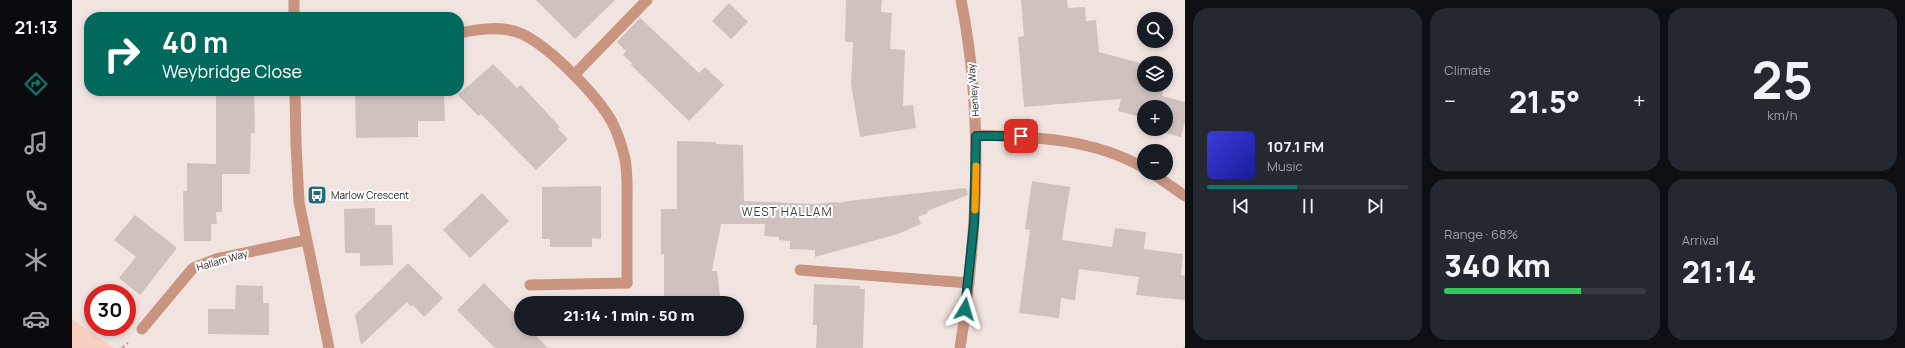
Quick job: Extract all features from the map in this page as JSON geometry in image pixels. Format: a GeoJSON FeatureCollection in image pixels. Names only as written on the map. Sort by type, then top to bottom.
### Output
{"type":"FeatureCollection","features":[{"type":"Feature","properties":{"kind":"street"},"geometry":{"type":"LineString","coordinates":[[294,0],[294,12]]}},
{"type":"Feature","properties":{"kind":"street"},"geometry":{"type":"LineString","coordinates":[[574,75],[647,0]]}},
{"type":"Feature","properties":{"kind":"street","name":"Henley Way"},"geometry":{"type":"LineString","coordinates":[[960,348],[969,283],[974,223],[976,136],[970,59],[961,0]]}},
{"type":"Feature","properties":{"kind":"street"},"geometry":{"type":"LineString","coordinates":[[464,32],[489,28],[521,33],[540,45],[574,75],[597,101],[611,121],[620,141],[625,160],[627,181],[627,283],[530,285]]}},
{"type":"Feature","properties":{"kind":"street"},"geometry":{"type":"LineString","coordinates":[[295,96],[299,202],[329,348]]}},
{"type":"Feature","properties":{"kind":"street"},"geometry":{"type":"LineString","coordinates":[[976,136],[1043,137],[1068,141],[1115,154],[1137,165]]}},
{"type":"Feature","properties":{"kind":"street"},"geometry":{"type":"LineString","coordinates":[[1162,180],[1185,196]]}},
{"type":"Feature","properties":{"kind":"street","name":"Hallam Way"},"geometry":{"type":"LineString","coordinates":[[142,329],[193,268],[216,260],[306,240]]}},
{"type":"Feature","properties":{"kind":"street"},"geometry":{"type":"LineString","coordinates":[[800,270],[969,283]]}},
{"type":"Feature","properties":{"kind":"shaded area"},"geometry":{"type":"Polygon","coordinates":[[[72,319],[84,327],[84,336],[97,336],[114,348],[72,348],[72,319]]]}},
{"type":"Feature","properties":{"kind":"building"},"geometry":{"type":"Polygon","coordinates":[[[536,0],[615,0],[575,39],[536,0]]]}},
{"type":"Feature","properties":{"kind":"building"},"geometry":{"type":"Polygon","coordinates":[[[846,0],[882,0],[881,12],[892,13],[890,49],[905,50],[903,106],[913,105],[916,128],[860,137],[851,84],[853,42],[845,42],[846,0]]]}},
{"type":"Feature","properties":{"kind":"building"},"geometry":{"type":"Polygon","coordinates":[[[1021,0],[1067,0],[1068,8],[1085,7],[1086,21],[1096,20],[1099,52],[1137,62],[1137,92],[1163,92],[1162,96],[1185,102],[1185,121],[1181,137],[1173,135],[1173,100],[1137,100],[1137,116],[1118,111],[1121,99],[1024,107],[1018,37],[1024,36],[1021,0]]]}},
{"type":"Feature","properties":{"kind":"building"},"geometry":{"type":"Polygon","coordinates":[[[729,3],[748,22],[731,39],[712,21],[729,3]]]}},
{"type":"Feature","properties":{"kind":"building"},"geometry":{"type":"Polygon","coordinates":[[[640,18],[699,73],[705,67],[724,85],[689,121],[631,65],[632,63],[623,55],[626,51],[617,42],[640,18]]]}},
{"type":"Feature","properties":{"kind":"building"},"geometry":{"type":"Polygon","coordinates":[[[493,64],[517,88],[521,85],[560,127],[558,129],[568,139],[536,170],[481,114],[478,116],[459,96],[464,96],[464,90],[493,64]]]}},
{"type":"Feature","properties":{"kind":"building"},"geometry":{"type":"Polygon","coordinates":[[[216,96],[254,96],[255,133],[251,133],[250,174],[222,174],[222,212],[216,212],[217,224],[211,224],[211,241],[184,241],[183,191],[187,191],[187,163],[216,164],[216,96]]]}},
{"type":"Feature","properties":{"kind":"building"},"geometry":{"type":"Polygon","coordinates":[[[355,96],[444,96],[445,121],[418,121],[418,137],[356,138],[355,96]]]}},
{"type":"Feature","properties":{"kind":"building"},"geometry":{"type":"Polygon","coordinates":[[[677,141],[716,142],[716,144],[743,145],[744,201],[815,204],[838,203],[966,188],[968,195],[927,211],[928,213],[918,217],[921,224],[898,234],[815,257],[815,250],[790,249],[790,241],[779,240],[779,237],[764,236],[765,224],[721,224],[712,271],[717,271],[720,296],[664,296],[664,254],[661,254],[661,209],[677,209],[677,141]]]}},
{"type":"Feature","properties":{"kind":"building"},"geometry":{"type":"Polygon","coordinates":[[[1032,181],[1070,187],[1062,240],[1112,247],[1115,228],[1146,232],[1144,249],[1183,254],[1181,275],[1185,276],[1185,300],[1136,295],[1139,277],[1079,269],[1075,300],[1061,298],[1059,318],[1019,313],[1030,230],[1025,229],[1032,181]]]}},
{"type":"Feature","properties":{"kind":"building"},"geometry":{"type":"Polygon","coordinates":[[[601,186],[601,239],[592,238],[592,247],[550,247],[550,239],[542,239],[542,187],[601,186]]]}},
{"type":"Feature","properties":{"kind":"building"},"geometry":{"type":"Polygon","coordinates":[[[482,193],[509,221],[470,258],[443,230],[482,193]]]}},
{"type":"Feature","properties":{"kind":"building"},"geometry":{"type":"Polygon","coordinates":[[[375,208],[375,225],[392,225],[393,265],[360,266],[360,253],[345,253],[344,209],[375,208]]]}},
{"type":"Feature","properties":{"kind":"building"},"geometry":{"type":"Polygon","coordinates":[[[135,215],[177,248],[140,295],[136,292],[136,284],[126,284],[119,278],[136,257],[114,240],[135,215]]]}},
{"type":"Feature","properties":{"kind":"building"},"geometry":{"type":"Polygon","coordinates":[[[408,263],[443,298],[424,317],[413,305],[411,307],[407,302],[361,345],[355,315],[408,263]]]}},
{"type":"Feature","properties":{"kind":"building"},"geometry":{"type":"Polygon","coordinates":[[[484,283],[514,313],[514,336],[536,336],[548,348],[495,348],[457,310],[484,283]]]}},
{"type":"Feature","properties":{"kind":"building"},"geometry":{"type":"Polygon","coordinates":[[[814,284],[860,286],[860,289],[865,289],[863,348],[816,348],[817,325],[813,325],[814,284]]]}},
{"type":"Feature","properties":{"kind":"building"},"geometry":{"type":"Polygon","coordinates":[[[236,285],[263,286],[263,303],[269,303],[269,335],[208,334],[208,309],[235,309],[236,285]]]}},
{"type":"Feature","properties":{"kind":"slow traffic"},"geometry":{"type":"LineString","coordinates":[[975,210],[976,166]]}},
{"type":"Feature","properties":{"kind":"place","name":"Marlow Crescent"},"geometry":{"type":"Point","coordinates":[317,195]}},
{"type":"Feature","properties":{"kind":"district","name":"WEST HALLAM"},"geometry":{"type":"Point","coordinates":[787,212]}},
{"type":"Feature","properties":{"kind":"route"},"geometry":{"type":"LineString","coordinates":[[965,309],[974,223],[976,136],[1021,136]]}}]}
